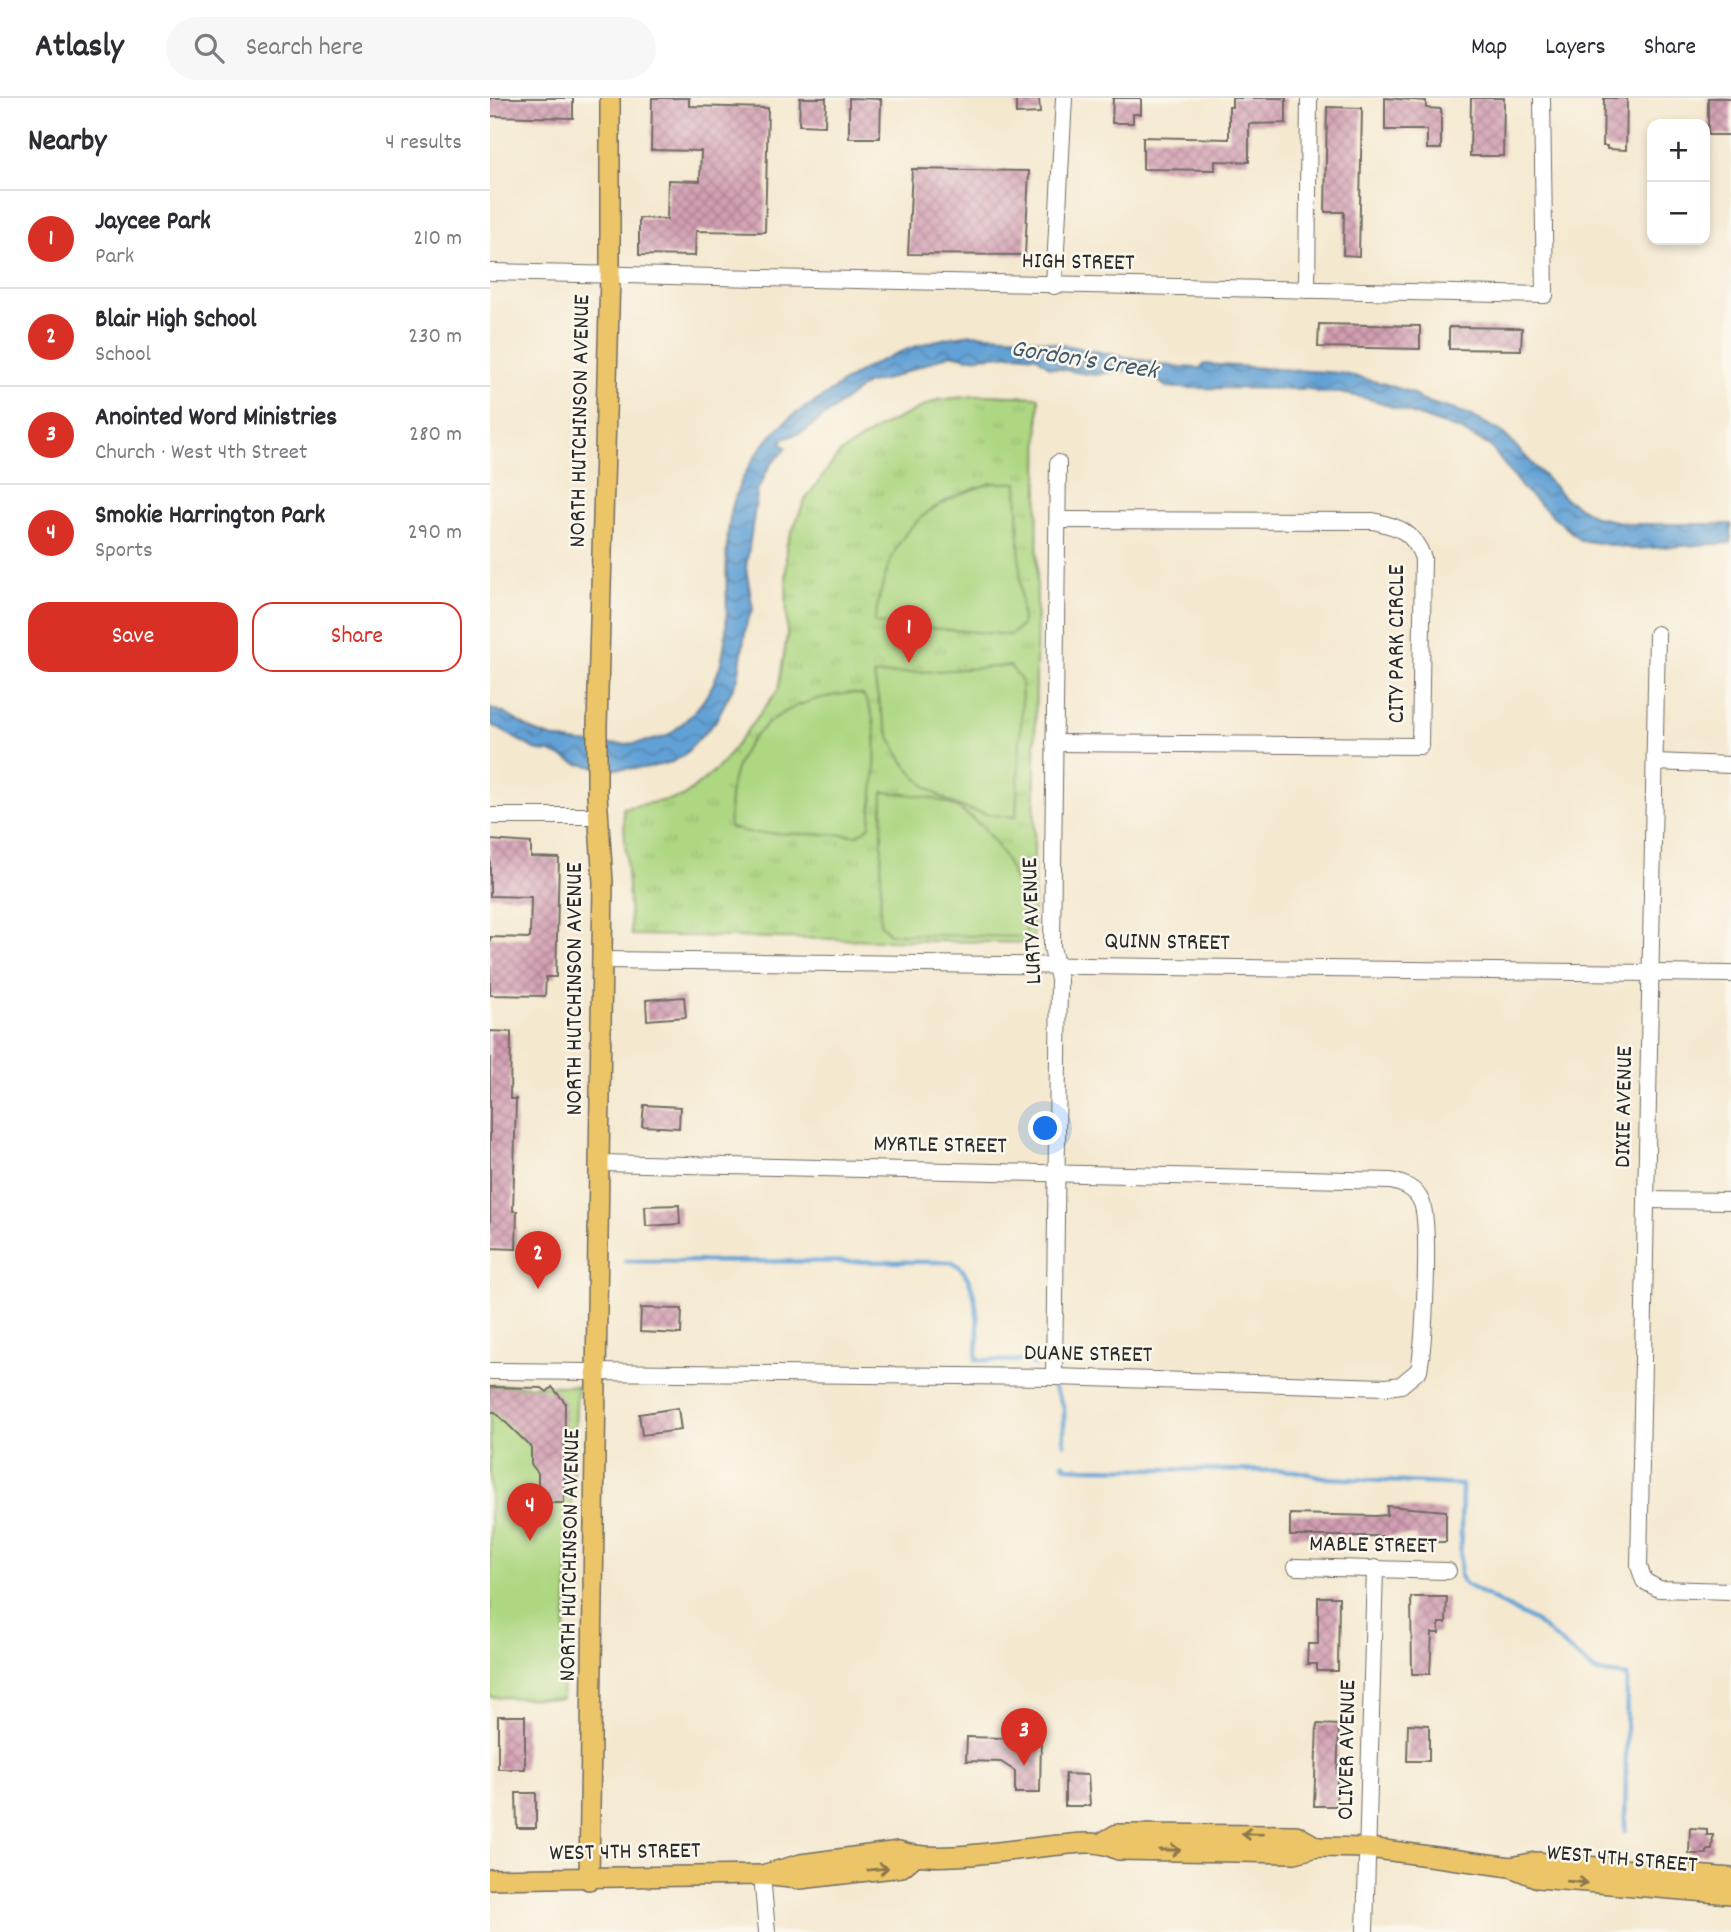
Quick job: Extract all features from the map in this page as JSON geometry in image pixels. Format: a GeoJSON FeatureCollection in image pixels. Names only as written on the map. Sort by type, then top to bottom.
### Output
{"type":"FeatureCollection","features":[{"type":"Feature","properties":{"kind":"main road","name":"NORTH HUTCHINSON AVENUE"},"geometry":{"type":"LineString","coordinates":[[589,1880],[604,882],[597,795],[597,726],[610,276],[610,98]]}},
{"type":"Feature","properties":{"kind":"main road","name":"WEST 4TH STREET"},"geometry":{"type":"LineString","coordinates":[[490,1879],[589,1880],[623,1875],[762,1875],[801,1864],[899,1851],[914,1857],[1103,1842],[1118,1850],[1295,1853],[1317,1847],[1369,1848],[1511,1867],[1538,1878],[1731,1878]]}},
{"type":"Feature","properties":{"kind":"main road","name":"WEST 4TH STREET"},"geometry":{"type":"LineString","coordinates":[[1630,1878],[1731,1894]]}},
{"type":"Feature","properties":{"kind":"street"},"geometry":{"type":"LineString","coordinates":[[1054,286],[1064,98]]}},
{"type":"Feature","properties":{"kind":"street"},"geometry":{"type":"LineString","coordinates":[[1307,290],[1309,98]]}},
{"type":"Feature","properties":{"kind":"street","name":"HIGH STREET"},"geometry":{"type":"LineString","coordinates":[[490,272],[1545,295],[1542,98]]}},
{"type":"Feature","properties":{"kind":"street","name":"LURTY AVENUE"},"geometry":{"type":"LineString","coordinates":[[1054,1377],[1059,980],[1052,947],[1058,463]]}},
{"type":"Feature","properties":{"kind":"street","name":"CITY PARK CIRCLE"},"geometry":{"type":"LineString","coordinates":[[1054,743],[1420,746],[1423,558],[1416,540],[1401,527],[1373,521],[1059,520]]}},
{"type":"Feature","properties":{"kind":"street","name":"DIXIE AVENUE"},"geometry":{"type":"LineString","coordinates":[[1657,634],[1639,1566],[1644,1581],[1660,1589],[1731,1591]]}},
{"type":"Feature","properties":{"kind":"street"},"geometry":{"type":"LineString","coordinates":[[1656,762],[1731,765]]}},
{"type":"Feature","properties":{"kind":"street"},"geometry":{"type":"LineString","coordinates":[[490,816],[598,816]]}},
{"type":"Feature","properties":{"kind":"street","name":"QUINN STREET"},"geometry":{"type":"LineString","coordinates":[[602,960],[1731,974]]}},
{"type":"Feature","properties":{"kind":"street","name":"MYRTLE STREET"},"geometry":{"type":"LineString","coordinates":[[600,1163],[1056,1171],[1391,1181],[1406,1185],[1417,1194],[1425,1218]]}},
{"type":"Feature","properties":{"kind":"street"},"geometry":{"type":"LineString","coordinates":[[1646,1200],[1731,1201]]}},
{"type":"Feature","properties":{"kind":"street","name":"DUANE STREET"},"geometry":{"type":"LineString","coordinates":[[490,1371],[1054,1377],[1387,1387],[1401,1385],[1419,1370],[1421,1357],[1425,1218]]}},
{"type":"Feature","properties":{"kind":"street","name":"MABLE STREET"},"geometry":{"type":"LineString","coordinates":[[1296,1567],[1448,1570]]}},
{"type":"Feature","properties":{"kind":"street","name":"OLIVER AVENUE"},"geometry":{"type":"LineString","coordinates":[[1365,1932],[1375,1568]]}},
{"type":"Feature","properties":{"kind":"street"},"geometry":{"type":"LineString","coordinates":[[762,1875],[767,1932]]}},
{"type":"Feature","properties":{"kind":"green space"},"geometry":{"type":"Polygon","coordinates":[[[985,395],[1039,397],[1033,943],[631,935],[623,808],[683,797],[720,766],[778,690],[787,636],[786,546],[805,500],[839,454],[882,426],[937,400],[985,395]]]}},
{"type":"Feature","properties":{"kind":"green space"},"geometry":{"type":"Polygon","coordinates":[[[992,483],[1017,483],[1022,625],[1011,635],[874,623],[887,569],[908,531],[940,504],[992,483]]]}},
{"type":"Feature","properties":{"kind":"green space"},"geometry":{"type":"Polygon","coordinates":[[[1010,666],[1021,680],[1022,703],[1016,817],[985,813],[957,805],[934,793],[915,776],[900,756],[888,732],[874,675],[1010,666]]]}},
{"type":"Feature","properties":{"kind":"green space"},"geometry":{"type":"Polygon","coordinates":[[[851,693],[863,695],[870,707],[874,723],[876,758],[870,826],[858,835],[752,833],[730,828],[730,799],[735,773],[744,751],[758,732],[776,717],[798,706],[851,693]]]}},
{"type":"Feature","properties":{"kind":"green space"},"geometry":{"type":"Polygon","coordinates":[[[883,792],[939,800],[965,813],[981,826],[1005,859],[1013,877],[1020,897],[1026,937],[889,934],[880,923],[883,792]]]}},
{"type":"Feature","properties":{"kind":"green space"},"geometry":{"type":"Polygon","coordinates":[[[490,1385],[577,1386],[562,1699],[490,1697],[490,1385]]]}},
{"type":"Feature","properties":{"kind":"water","name":"Gordon's Creek"},"geometry":{"type":"Polygon","coordinates":[[[972,334],[1023,337],[1176,367],[1200,368],[1205,364],[1341,373],[1385,384],[1412,393],[1421,400],[1468,414],[1502,432],[1566,499],[1596,517],[1632,524],[1731,524],[1731,543],[1634,549],[1580,540],[1523,489],[1490,446],[1462,431],[1369,399],[1340,393],[1319,393],[1310,389],[1166,387],[1149,373],[1119,370],[1096,375],[1050,367],[1036,356],[1016,354],[968,358],[951,354],[888,379],[866,384],[805,431],[783,439],[781,444],[786,447],[785,450],[768,469],[758,488],[746,568],[753,609],[747,621],[738,678],[715,722],[684,755],[672,762],[647,768],[608,769],[578,764],[550,752],[538,751],[490,724],[490,709],[497,710],[551,737],[599,744],[647,741],[664,737],[675,730],[708,694],[720,667],[725,639],[730,519],[738,489],[762,447],[777,429],[795,414],[860,372],[914,347],[972,334]],[[1074,355],[1053,359],[1069,368],[1081,363],[1074,355]]]}},
{"type":"Feature","properties":{"kind":"building"},"geometry":{"type":"Polygon","coordinates":[[[490,98],[573,98],[573,118],[490,116],[490,98]]]}},
{"type":"Feature","properties":{"kind":"building"},"geometry":{"type":"Polygon","coordinates":[[[652,98],[689,98],[689,106],[768,108],[765,232],[696,231],[695,256],[639,255],[639,218],[667,219],[668,180],[700,181],[701,151],[651,150],[652,98]]]}},
{"type":"Feature","properties":{"kind":"building"},"geometry":{"type":"Polygon","coordinates":[[[800,98],[826,98],[825,126],[799,125],[800,98]]]}},
{"type":"Feature","properties":{"kind":"building"},"geometry":{"type":"Polygon","coordinates":[[[849,98],[881,99],[880,138],[849,138],[849,98]]]}},
{"type":"Feature","properties":{"kind":"building"},"geometry":{"type":"Polygon","coordinates":[[[1016,98],[1039,98],[1040,113],[1016,114],[1016,98]]]}},
{"type":"Feature","properties":{"kind":"building"},"geometry":{"type":"Polygon","coordinates":[[[1113,98],[1141,98],[1141,114],[1133,114],[1133,123],[1112,123],[1113,98]]]}},
{"type":"Feature","properties":{"kind":"building"},"geometry":{"type":"Polygon","coordinates":[[[1232,98],[1286,98],[1286,123],[1249,124],[1249,162],[1215,161],[1215,170],[1143,169],[1143,137],[1229,139],[1229,107],[1232,107],[1232,98]]]}},
{"type":"Feature","properties":{"kind":"building"},"geometry":{"type":"Polygon","coordinates":[[[1385,98],[1426,101],[1426,108],[1441,109],[1441,149],[1427,149],[1427,130],[1385,130],[1385,98]]]}},
{"type":"Feature","properties":{"kind":"building"},"geometry":{"type":"Polygon","coordinates":[[[1471,98],[1504,98],[1503,156],[1470,156],[1471,98]]]}},
{"type":"Feature","properties":{"kind":"building"},"geometry":{"type":"Polygon","coordinates":[[[1604,98],[1627,98],[1626,150],[1607,149],[1607,146],[1603,146],[1604,98]]]}},
{"type":"Feature","properties":{"kind":"building"},"geometry":{"type":"Polygon","coordinates":[[[1708,98],[1731,98],[1731,135],[1710,135],[1708,98]]]}},
{"type":"Feature","properties":{"kind":"building"},"geometry":{"type":"Polygon","coordinates":[[[1327,107],[1362,108],[1359,256],[1343,255],[1344,212],[1325,212],[1327,107]]]}},
{"type":"Feature","properties":{"kind":"building"},"geometry":{"type":"Polygon","coordinates":[[[912,169],[1029,171],[1025,255],[908,254],[912,169]]]}},
{"type":"Feature","properties":{"kind":"building"},"geometry":{"type":"Polygon","coordinates":[[[1319,324],[1420,326],[1420,349],[1318,347],[1319,324]]]}},
{"type":"Feature","properties":{"kind":"building"},"geometry":{"type":"Polygon","coordinates":[[[1449,327],[1522,328],[1521,350],[1449,349],[1449,327]]]}},
{"type":"Feature","properties":{"kind":"building"},"geometry":{"type":"Polygon","coordinates":[[[490,840],[531,843],[531,857],[559,858],[556,977],[546,977],[545,996],[490,995],[490,937],[530,938],[531,897],[490,896],[490,840]]]}},
{"type":"Feature","properties":{"kind":"building"},"geometry":{"type":"Polygon","coordinates":[[[684,997],[686,1017],[647,1020],[646,1000],[684,997]]]}},
{"type":"Feature","properties":{"kind":"building"},"geometry":{"type":"Polygon","coordinates":[[[490,1031],[511,1032],[510,1099],[516,1099],[513,1211],[517,1211],[516,1249],[490,1248],[490,1031]]]}},
{"type":"Feature","properties":{"kind":"building"},"geometry":{"type":"Polygon","coordinates":[[[644,1105],[680,1107],[679,1128],[642,1126],[644,1105]]]}},
{"type":"Feature","properties":{"kind":"building"},"geometry":{"type":"Polygon","coordinates":[[[679,1205],[680,1224],[646,1226],[645,1206],[679,1205]]]}},
{"type":"Feature","properties":{"kind":"building"},"geometry":{"type":"Polygon","coordinates":[[[641,1308],[682,1309],[681,1334],[640,1332],[641,1308]]]}},
{"type":"Feature","properties":{"kind":"building"},"geometry":{"type":"Polygon","coordinates":[[[490,1387],[542,1388],[547,1392],[552,1387],[565,1402],[564,1503],[538,1503],[538,1473],[531,1464],[531,1447],[495,1412],[490,1412],[490,1387]]]}},
{"type":"Feature","properties":{"kind":"building"},"geometry":{"type":"Polygon","coordinates":[[[678,1408],[681,1430],[642,1435],[639,1414],[678,1408]]]}},
{"type":"Feature","properties":{"kind":"building"},"geometry":{"type":"Polygon","coordinates":[[[1387,1506],[1446,1511],[1446,1542],[1417,1542],[1417,1536],[1290,1536],[1290,1514],[1376,1516],[1387,1515],[1387,1506]]]}},
{"type":"Feature","properties":{"kind":"building"},"geometry":{"type":"Polygon","coordinates":[[[1318,1597],[1339,1597],[1338,1671],[1317,1671],[1317,1664],[1307,1664],[1308,1644],[1318,1644],[1318,1597]]]}},
{"type":"Feature","properties":{"kind":"building"},"geometry":{"type":"Polygon","coordinates":[[[1411,1597],[1447,1597],[1446,1623],[1439,1623],[1439,1633],[1432,1633],[1430,1674],[1412,1674],[1411,1597]]]}},
{"type":"Feature","properties":{"kind":"building"},"geometry":{"type":"Polygon","coordinates":[[[498,1716],[525,1716],[525,1769],[498,1769],[498,1716]]]}},
{"type":"Feature","properties":{"kind":"building"},"geometry":{"type":"Polygon","coordinates":[[[1317,1724],[1339,1725],[1336,1806],[1314,1806],[1317,1724]]]}},
{"type":"Feature","properties":{"kind":"building"},"geometry":{"type":"Polygon","coordinates":[[[1408,1724],[1429,1725],[1429,1761],[1407,1761],[1408,1724]]]}},
{"type":"Feature","properties":{"kind":"building"},"geometry":{"type":"Polygon","coordinates":[[[967,1737],[1041,1739],[1040,1793],[1015,1793],[1015,1771],[1001,1762],[966,1761],[967,1737]]]}},
{"type":"Feature","properties":{"kind":"building"},"geometry":{"type":"Polygon","coordinates":[[[1065,1774],[1088,1775],[1090,1806],[1065,1806],[1065,1774]]]}},
{"type":"Feature","properties":{"kind":"building"},"geometry":{"type":"Polygon","coordinates":[[[516,1793],[536,1793],[536,1828],[517,1828],[516,1793]]]}},
{"type":"Feature","properties":{"kind":"building"},"geometry":{"type":"Polygon","coordinates":[[[1690,1828],[1707,1829],[1707,1835],[1713,1835],[1712,1850],[1707,1850],[1707,1854],[1689,1854],[1690,1828]]]}},
{"type":"Feature","properties":{"kind":"waterway"},"geometry":{"type":"LineString","coordinates":[[625,1261],[953,1262],[962,1269],[973,1292],[978,1321],[976,1360],[1028,1361],[1034,1365]]}},
{"type":"Feature","properties":{"kind":"waterway"},"geometry":{"type":"LineString","coordinates":[[1054,1388],[1064,1407],[1064,1444]]}},
{"type":"Feature","properties":{"kind":"waterway"},"geometry":{"type":"LineString","coordinates":[[1063,1463],[1067,1467],[1085,1468],[1295,1471],[1328,1478],[1462,1485],[1460,1576],[1465,1584],[1536,1622],[1596,1672],[1627,1676],[1625,1831]]}},
{"type":"Feature","properties":{"kind":"place","name":"Jaycee Park"},"geometry":{"type":"Point","coordinates":[909,663]}},
{"type":"Feature","properties":{"kind":"place","name":"Blair High School"},"geometry":{"type":"Point","coordinates":[538,1289]}},
{"type":"Feature","properties":{"kind":"place","name":"Smokie Harrington Park"},"geometry":{"type":"Point","coordinates":[530,1541]}},
{"type":"Feature","properties":{"kind":"place","name":"Anointed Word Ministries"},"geometry":{"type":"Point","coordinates":[1024,1766]}}]}
